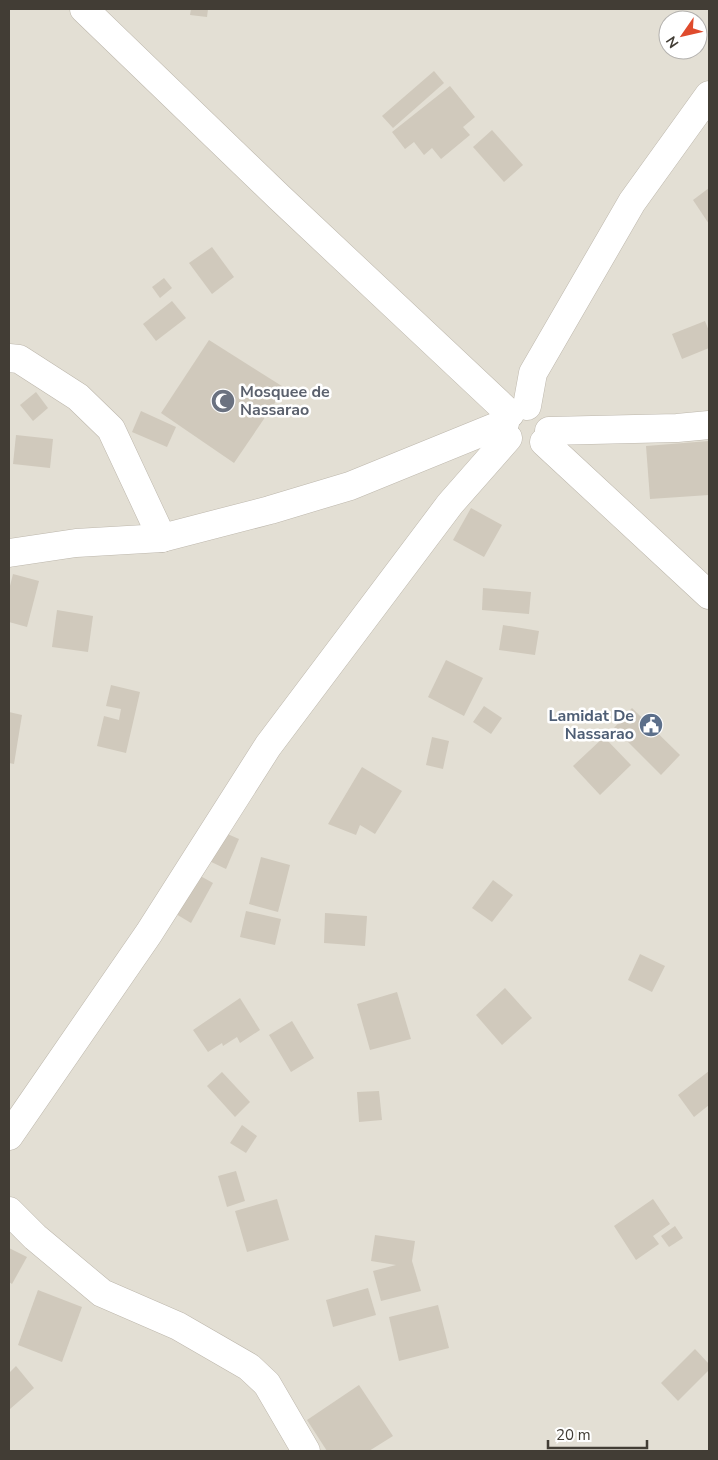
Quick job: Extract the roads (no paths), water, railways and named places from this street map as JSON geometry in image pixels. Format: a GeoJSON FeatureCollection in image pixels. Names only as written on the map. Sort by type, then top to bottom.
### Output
{"type":"FeatureCollection","features":[{"type":"Feature","properties":{"kind":"street"},"geometry":{"type":"LineString","coordinates":[[84,9],[513,420],[515,446],[525,450],[536,448],[547,437],[709,425]]}},
{"type":"Feature","properties":{"kind":"street"},"geometry":{"type":"LineString","coordinates":[[9,1136],[149,932],[268,746],[513,420],[534,373],[632,202],[709,95]]}},
{"type":"Feature","properties":{"kind":"street"},"geometry":{"type":"LineString","coordinates":[[9,358],[19,359],[78,397],[111,429],[162,538]]}},
{"type":"Feature","properties":{"kind":"street"},"geometry":{"type":"LineString","coordinates":[[9,553],[76,543],[162,538],[350,486],[540,410],[548,419],[547,437],[709,594]]}},
{"type":"Feature","properties":{"kind":"street"},"geometry":{"type":"LineString","coordinates":[[9,1210],[35,1237],[102,1293],[178,1326],[250,1367],[267,1384],[306,1451]]}},
{"type":"Feature","properties":{"kind":"place","name":"Mosquee de Nassarao"},"geometry":{"type":"Point","coordinates":[223,401]}},
{"type":"Feature","properties":{"kind":"place","name":"Lamidat De Nassarao"},"geometry":{"type":"Point","coordinates":[651,725]}}]}
